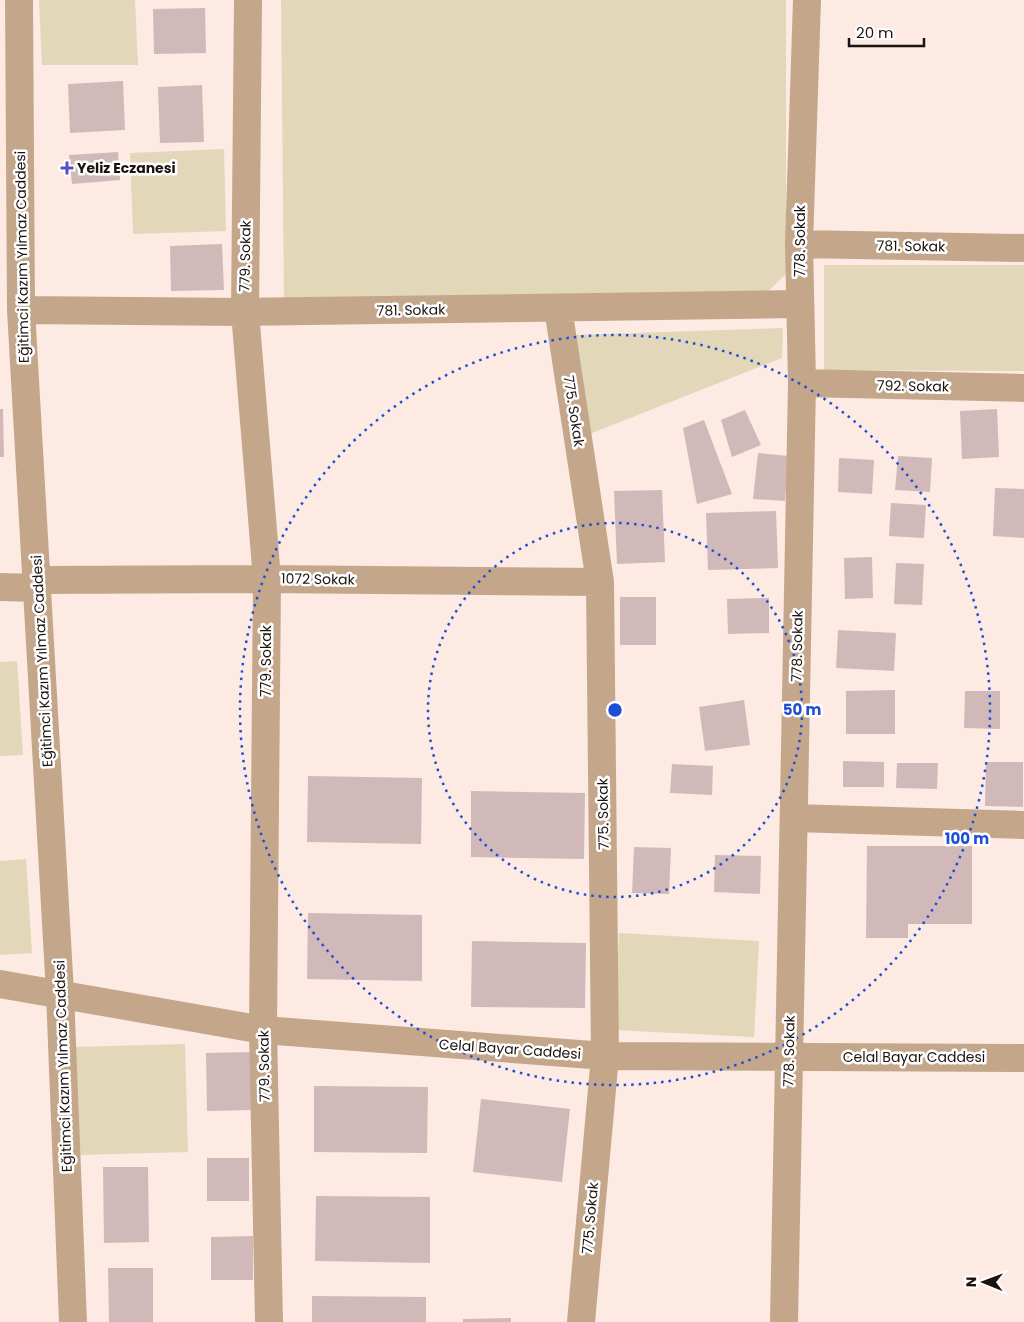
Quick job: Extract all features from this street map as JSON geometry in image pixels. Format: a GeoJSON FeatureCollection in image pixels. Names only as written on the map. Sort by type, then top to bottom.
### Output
{"type":"FeatureCollection","features":[{"type":"Feature","properties":{"kind":"street"},"geometry":{"type":"LineString","coordinates":[[0,24],[18,0]]}},
{"type":"Feature","properties":{"kind":"street","name":"Eğitimci Kazım Yılmaz Caddesi"},"geometry":{"type":"LineString","coordinates":[[18,0],[21,310],[60,993],[73,1322]]}},
{"type":"Feature","properties":{"kind":"street","name":"779. Sokak"},"geometry":{"type":"LineString","coordinates":[[248,0],[245,312],[266,579],[263,1030],[270,1322]]}},
{"type":"Feature","properties":{"kind":"street","name":"778. Sokak"},"geometry":{"type":"LineString","coordinates":[[784,1322],[802,383],[799,244],[807,0]]}},
{"type":"Feature","properties":{"kind":"street","name":"781. Sokak"},"geometry":{"type":"LineString","coordinates":[[799,244],[1024,248]]}},
{"type":"Feature","properties":{"kind":"street","name":"781. Sokak"},"geometry":{"type":"LineString","coordinates":[[21,310],[245,312],[800,304]]}},
{"type":"Feature","properties":{"kind":"street","name":"775. Sokak"},"geometry":{"type":"LineString","coordinates":[[558,308],[600,582],[605,1056],[581,1322]]}},
{"type":"Feature","properties":{"kind":"street","name":"792. Sokak"},"geometry":{"type":"LineString","coordinates":[[802,383],[1024,388]]}},
{"type":"Feature","properties":{"kind":"street","name":"1072 Sokak"},"geometry":{"type":"LineString","coordinates":[[0,588],[37,584],[266,579],[600,582]]}},
{"type":"Feature","properties":{"kind":"street"},"geometry":{"type":"LineString","coordinates":[[794,818],[1024,825]]}},
{"type":"Feature","properties":{"kind":"street","name":"Celal Bayar Caddesi"},"geometry":{"type":"LineString","coordinates":[[0,984],[263,1030],[605,1056],[1024,1058]]}},
{"type":"Feature","properties":{"kind":"shaded area"},"geometry":{"type":"Polygon","coordinates":[[[39,0],[135,0],[138,65],[42,65],[39,0]]]}},
{"type":"Feature","properties":{"kind":"shaded area"},"geometry":{"type":"Polygon","coordinates":[[[281,0],[786,0],[786,274],[765,294],[284,299],[281,0]]]}},
{"type":"Feature","properties":{"kind":"shaded area"},"geometry":{"type":"Polygon","coordinates":[[[224,149],[226,231],[133,234],[130,153],[224,149]]]}},
{"type":"Feature","properties":{"kind":"shaded area"},"geometry":{"type":"Polygon","coordinates":[[[824,265],[1024,265],[1024,371],[824,370],[824,265]]]}},
{"type":"Feature","properties":{"kind":"shaded area"},"geometry":{"type":"Polygon","coordinates":[[[783,328],[782,358],[587,435],[574,335],[783,328]]]}},
{"type":"Feature","properties":{"kind":"shaded area"},"geometry":{"type":"Polygon","coordinates":[[[17,661],[23,755],[0,756],[0,662],[17,661]]]}},
{"type":"Feature","properties":{"kind":"shaded area"},"geometry":{"type":"Polygon","coordinates":[[[26,859],[32,953],[0,955],[0,861],[26,859]]]}},
{"type":"Feature","properties":{"kind":"shaded area"},"geometry":{"type":"Polygon","coordinates":[[[619,933],[759,941],[754,1037],[614,1030],[619,933]]]}},
{"type":"Feature","properties":{"kind":"shaded area"},"geometry":{"type":"Polygon","coordinates":[[[185,1044],[188,1152],[79,1155],[75,1047],[185,1044]]]}},
{"type":"Feature","properties":{"kind":"building"},"geometry":{"type":"Polygon","coordinates":[[[205,8],[206,53],[154,54],[153,9],[205,8]]]}},
{"type":"Feature","properties":{"kind":"building"},"geometry":{"type":"Polygon","coordinates":[[[123,81],[125,130],[70,133],[68,84],[123,81]]]}},
{"type":"Feature","properties":{"kind":"building"},"geometry":{"type":"Polygon","coordinates":[[[202,85],[204,142],[160,143],[158,87],[202,85]]]}},
{"type":"Feature","properties":{"kind":"building"},"geometry":{"type":"Polygon","coordinates":[[[118,152],[120,180],[72,184],[69,155],[118,152]]]}},
{"type":"Feature","properties":{"kind":"building"},"geometry":{"type":"Polygon","coordinates":[[[222,244],[224,290],[171,291],[170,246],[222,244]]]}},
{"type":"Feature","properties":{"kind":"building"},"geometry":{"type":"Polygon","coordinates":[[[0,409],[3,409],[4,457],[0,457],[0,409]]]}},
{"type":"Feature","properties":{"kind":"building"},"geometry":{"type":"Polygon","coordinates":[[[997,409],[999,457],[962,459],[960,411],[997,409]]]}},
{"type":"Feature","properties":{"kind":"building"},"geometry":{"type":"Polygon","coordinates":[[[745,410],[761,445],[732,457],[721,420],[745,410]]]}},
{"type":"Feature","properties":{"kind":"building"},"geometry":{"type":"Polygon","coordinates":[[[704,420],[732,494],[697,504],[683,428],[704,420]]]}},
{"type":"Feature","properties":{"kind":"building"},"geometry":{"type":"Polygon","coordinates":[[[758,453],[789,456],[785,501],[753,499],[758,453]]]}},
{"type":"Feature","properties":{"kind":"building"},"geometry":{"type":"Polygon","coordinates":[[[898,456],[932,458],[930,492],[895,490],[898,456]]]}},
{"type":"Feature","properties":{"kind":"building"},"geometry":{"type":"Polygon","coordinates":[[[839,458],[874,460],[872,494],[838,492],[839,458]]]}},
{"type":"Feature","properties":{"kind":"building"},"geometry":{"type":"Polygon","coordinates":[[[995,488],[1024,489],[1024,538],[993,536],[995,488]]]}},
{"type":"Feature","properties":{"kind":"building"},"geometry":{"type":"Polygon","coordinates":[[[662,490],[665,562],[617,564],[614,491],[662,490]]]}},
{"type":"Feature","properties":{"kind":"building"},"geometry":{"type":"Polygon","coordinates":[[[891,503],[926,505],[924,538],[889,536],[891,503]]]}},
{"type":"Feature","properties":{"kind":"building"},"geometry":{"type":"Polygon","coordinates":[[[776,511],[778,568],[708,570],[706,513],[776,511]]]}},
{"type":"Feature","properties":{"kind":"building"},"geometry":{"type":"Polygon","coordinates":[[[872,557],[873,598],[845,599],[844,558],[872,557]]]}},
{"type":"Feature","properties":{"kind":"building"},"geometry":{"type":"Polygon","coordinates":[[[896,563],[924,564],[922,605],[894,604],[896,563]]]}},
{"type":"Feature","properties":{"kind":"building"},"geometry":{"type":"Polygon","coordinates":[[[620,597],[656,597],[656,645],[620,645],[620,597]]]}},
{"type":"Feature","properties":{"kind":"building"},"geometry":{"type":"Polygon","coordinates":[[[769,598],[769,633],[728,634],[727,599],[769,598]]]}},
{"type":"Feature","properties":{"kind":"building"},"geometry":{"type":"Polygon","coordinates":[[[838,630],[896,633],[894,671],[836,668],[838,630]]]}},
{"type":"Feature","properties":{"kind":"building"},"geometry":{"type":"Polygon","coordinates":[[[895,690],[895,734],[846,734],[846,691],[895,690]]]}},
{"type":"Feature","properties":{"kind":"building"},"geometry":{"type":"Polygon","coordinates":[[[965,691],[1000,691],[1000,729],[964,728],[965,691]]]}},
{"type":"Feature","properties":{"kind":"building"},"geometry":{"type":"Polygon","coordinates":[[[744,700],[750,745],[705,751],[699,707],[744,700]]]}},
{"type":"Feature","properties":{"kind":"building"},"geometry":{"type":"Polygon","coordinates":[[[843,761],[884,762],[884,787],[843,787],[843,761]]]}},
{"type":"Feature","properties":{"kind":"building"},"geometry":{"type":"Polygon","coordinates":[[[986,762],[1023,762],[1023,807],[985,806],[986,762]]]}},
{"type":"Feature","properties":{"kind":"building"},"geometry":{"type":"Polygon","coordinates":[[[897,763],[938,763],[937,789],[896,788],[897,763]]]}},
{"type":"Feature","properties":{"kind":"building"},"geometry":{"type":"Polygon","coordinates":[[[672,764],[713,766],[712,795],[670,793],[672,764]]]}},
{"type":"Feature","properties":{"kind":"building"},"geometry":{"type":"Polygon","coordinates":[[[308,776],[422,778],[421,844],[307,842],[308,776]]]}},
{"type":"Feature","properties":{"kind":"building"},"geometry":{"type":"Polygon","coordinates":[[[471,791],[585,793],[584,859],[471,857],[471,791]]]}},
{"type":"Feature","properties":{"kind":"building"},"geometry":{"type":"Polygon","coordinates":[[[867,846],[972,846],[972,924],[908,924],[908,938],[866,938],[867,846]]]}},
{"type":"Feature","properties":{"kind":"building"},"geometry":{"type":"Polygon","coordinates":[[[634,847],[671,848],[669,894],[632,893],[634,847]]]}},
{"type":"Feature","properties":{"kind":"building"},"geometry":{"type":"Polygon","coordinates":[[[715,855],[761,856],[760,894],[714,892],[715,855]]]}},
{"type":"Feature","properties":{"kind":"building"},"geometry":{"type":"Polygon","coordinates":[[[308,913],[422,915],[422,981],[307,979],[308,913]]]}},
{"type":"Feature","properties":{"kind":"building"},"geometry":{"type":"Polygon","coordinates":[[[472,941],[586,943],[585,1008],[471,1007],[472,941]]]}},
{"type":"Feature","properties":{"kind":"building"},"geometry":{"type":"Polygon","coordinates":[[[252,1052],[254,1110],[207,1111],[206,1053],[252,1052]]]}},
{"type":"Feature","properties":{"kind":"building"},"geometry":{"type":"Polygon","coordinates":[[[314,1086],[428,1087],[427,1153],[314,1152],[314,1086]]]}},
{"type":"Feature","properties":{"kind":"building"},"geometry":{"type":"Polygon","coordinates":[[[481,1099],[570,1109],[562,1182],[473,1172],[481,1099]]]}},
{"type":"Feature","properties":{"kind":"building"},"geometry":{"type":"Polygon","coordinates":[[[207,1158],[249,1158],[249,1201],[207,1201],[207,1158]]]}},
{"type":"Feature","properties":{"kind":"building"},"geometry":{"type":"Polygon","coordinates":[[[103,1167],[148,1167],[149,1242],[104,1243],[103,1167]]]}},
{"type":"Feature","properties":{"kind":"building"},"geometry":{"type":"Polygon","coordinates":[[[316,1196],[430,1197],[430,1263],[315,1261],[316,1196]]]}},
{"type":"Feature","properties":{"kind":"building"},"geometry":{"type":"Polygon","coordinates":[[[253,1236],[253,1280],[211,1280],[211,1237],[253,1236]]]}},
{"type":"Feature","properties":{"kind":"building"},"geometry":{"type":"Polygon","coordinates":[[[108,1268],[153,1268],[153,1322],[109,1322],[108,1268]]]}},
{"type":"Feature","properties":{"kind":"building"},"geometry":{"type":"Polygon","coordinates":[[[312,1296],[426,1297],[426,1322],[312,1322],[312,1296]]]}},
{"type":"Feature","properties":{"kind":"building"},"geometry":{"type":"Polygon","coordinates":[[[511,1318],[511,1322],[463,1322],[463,1319],[511,1318]]]}},
{"type":"Feature","properties":{"kind":"place","name":"Yeliz Eczanesi"},"geometry":{"type":"Point","coordinates":[67,168]}}]}
